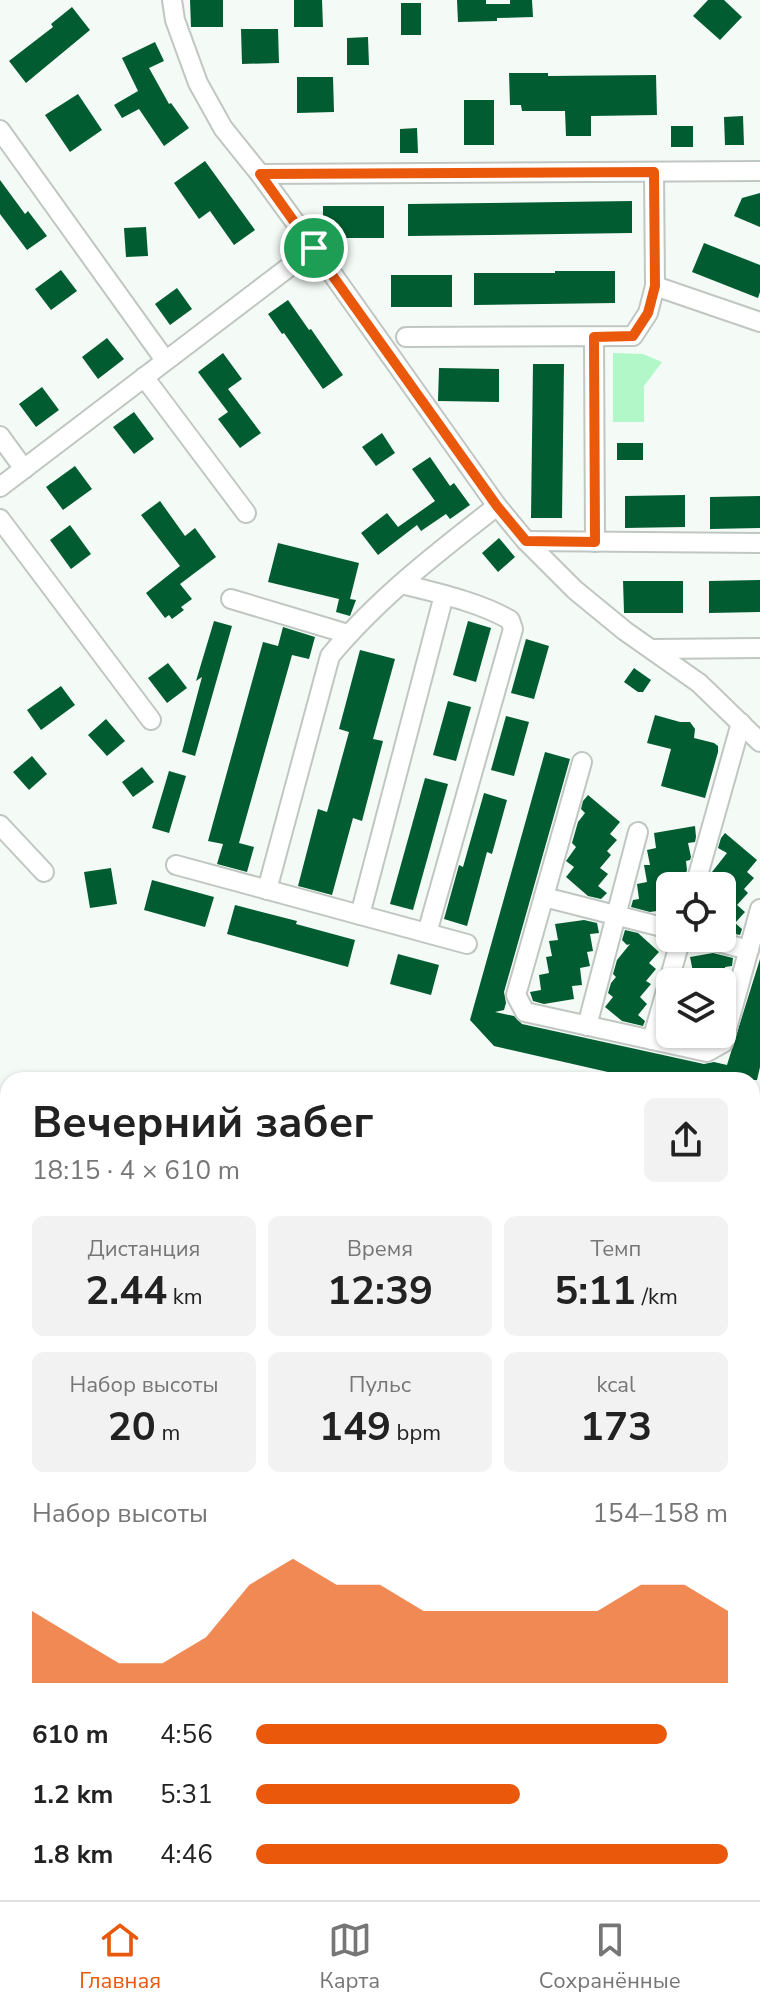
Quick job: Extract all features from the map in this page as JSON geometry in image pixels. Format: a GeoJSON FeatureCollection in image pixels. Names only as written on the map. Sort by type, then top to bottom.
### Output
{"type":"FeatureCollection","features":[{"type":"Feature","properties":{"kind":"street"},"geometry":{"type":"LineString","coordinates":[[172,0],[175,20],[198,83],[223,128],[314,248],[497,506],[526,541],[575,590],[625,631],[699,683],[760,742]]}},
{"type":"Feature","properties":{"kind":"street"},"geometry":{"type":"LineString","coordinates":[[0,130],[165,360]]}},
{"type":"Feature","properties":{"kind":"street"},"geometry":{"type":"LineString","coordinates":[[260,174],[760,171]]}},
{"type":"Feature","properties":{"kind":"street"},"geometry":{"type":"LineString","coordinates":[[406,337],[633,336],[648,313],[655,286],[654,172]]}},
{"type":"Feature","properties":{"kind":"street"},"geometry":{"type":"LineString","coordinates":[[0,487],[314,248]]}},
{"type":"Feature","properties":{"kind":"street"},"geometry":{"type":"LineString","coordinates":[[655,286],[760,322]]}},
{"type":"Feature","properties":{"kind":"street"},"geometry":{"type":"LineString","coordinates":[[594,337],[595,542]]}},
{"type":"Feature","properties":{"kind":"street"},"geometry":{"type":"LineString","coordinates":[[144,377],[246,513]]}},
{"type":"Feature","properties":{"kind":"street"},"geometry":{"type":"LineString","coordinates":[[0,436],[24,469]]}},
{"type":"Feature","properties":{"kind":"street"},"geometry":{"type":"LineString","coordinates":[[267,890],[330,656],[348,634],[409,576],[497,506]]}},
{"type":"Feature","properties":{"kind":"street"},"geometry":{"type":"LineString","coordinates":[[0,519],[151,720]]}},
{"type":"Feature","properties":{"kind":"street"},"geometry":{"type":"LineString","coordinates":[[526,541],[760,543]]}},
{"type":"Feature","properties":{"kind":"street"},"geometry":{"type":"LineString","coordinates":[[402,584],[501,614],[510,620],[513,629],[427,933]]}},
{"type":"Feature","properties":{"kind":"street"},"geometry":{"type":"LineString","coordinates":[[360,915],[444,595]]}},
{"type":"Feature","properties":{"kind":"street"},"geometry":{"type":"LineString","coordinates":[[231,599],[348,634]]}},
{"type":"Feature","properties":{"kind":"street"},"geometry":{"type":"LineString","coordinates":[[652,649],[760,648]]}},
{"type":"Feature","properties":{"kind":"street"},"geometry":{"type":"LineString","coordinates":[[699,872],[741,723]]}},
{"type":"Feature","properties":{"kind":"street"},"geometry":{"type":"LineString","coordinates":[[582,762],[516,995],[525,1012],[707,1052],[723,1043],[760,909]]}},
{"type":"Feature","properties":{"kind":"street"},"geometry":{"type":"LineString","coordinates":[[0,825],[44,872]]}},
{"type":"Feature","properties":{"kind":"street"},"geometry":{"type":"LineString","coordinates":[[587,1026],[638,832]]}},
{"type":"Feature","properties":{"kind":"street"},"geometry":{"type":"LineString","coordinates":[[176,865],[467,944]]}},
{"type":"Feature","properties":{"kind":"street"},"geometry":{"type":"LineString","coordinates":[[544,897],[656,926]]}},
{"type":"Feature","properties":{"kind":"street"},"geometry":{"type":"LineString","coordinates":[[736,947],[749,950]]}},
{"type":"Feature","properties":{"kind":"street"},"geometry":{"type":"LineString","coordinates":[[652,1040],[677,952]]}},
{"type":"Feature","properties":{"kind":"green space"},"geometry":{"type":"Polygon","coordinates":[[[613,353],[643,354],[662,362],[644,386],[644,422],[613,422],[613,353]]]}},
{"type":"Feature","properties":{"kind":"building"},"geometry":{"type":"Polygon","coordinates":[[[190,0],[223,0],[223,27],[191,27],[190,0]]]}},
{"type":"Feature","properties":{"kind":"building"},"geometry":{"type":"Polygon","coordinates":[[[294,0],[322,0],[323,27],[294,27],[294,0]]]}},
{"type":"Feature","properties":{"kind":"building"},"geometry":{"type":"Polygon","coordinates":[[[457,0],[510,4],[510,0],[532,0],[533,17],[458,22],[457,0]]]}},
{"type":"Feature","properties":{"kind":"building"},"geometry":{"type":"Polygon","coordinates":[[[708,0],[724,0],[742,17],[720,40],[693,16],[708,0]]]}},
{"type":"Feature","properties":{"kind":"building"},"geometry":{"type":"Polygon","coordinates":[[[401,3],[421,3],[421,35],[401,35],[401,3]]]}},
{"type":"Feature","properties":{"kind":"building"},"geometry":{"type":"Polygon","coordinates":[[[72,7],[90,30],[26,83],[9,61],[53,27],[51,24],[72,7]]]}},
{"type":"Feature","properties":{"kind":"building"},"geometry":{"type":"Polygon","coordinates":[[[241,29],[278,29],[279,63],[242,64],[241,29]]]}},
{"type":"Feature","properties":{"kind":"building"},"geometry":{"type":"Polygon","coordinates":[[[368,37],[369,65],[347,65],[347,38],[368,37]]]}},
{"type":"Feature","properties":{"kind":"building"},"geometry":{"type":"Polygon","coordinates":[[[155,42],[164,61],[149,68],[169,104],[189,128],[164,146],[139,109],[122,118],[114,105],[138,91],[122,58],[155,42]]]}},
{"type":"Feature","properties":{"kind":"building"},"geometry":{"type":"Polygon","coordinates":[[[509,73],[548,73],[548,76],[656,75],[657,115],[591,116],[591,136],[566,136],[565,111],[522,111],[521,105],[510,105],[509,73]]]}},
{"type":"Feature","properties":{"kind":"building"},"geometry":{"type":"Polygon","coordinates":[[[297,77],[333,77],[334,112],[297,113],[297,77]]]}},
{"type":"Feature","properties":{"kind":"building"},"geometry":{"type":"Polygon","coordinates":[[[78,94],[102,130],[70,152],[45,115],[78,94]]]}},
{"type":"Feature","properties":{"kind":"building"},"geometry":{"type":"Polygon","coordinates":[[[464,100],[494,100],[494,145],[464,145],[464,100]]]}},
{"type":"Feature","properties":{"kind":"building"},"geometry":{"type":"Polygon","coordinates":[[[743,116],[744,145],[725,145],[724,117],[743,116]]]}},
{"type":"Feature","properties":{"kind":"building"},"geometry":{"type":"Polygon","coordinates":[[[671,126],[693,126],[693,147],[671,147],[671,126]]]}},
{"type":"Feature","properties":{"kind":"building"},"geometry":{"type":"Polygon","coordinates":[[[417,128],[418,153],[400,153],[400,129],[417,128]]]}},
{"type":"Feature","properties":{"kind":"building"},"geometry":{"type":"Polygon","coordinates":[[[205,161],[255,230],[234,245],[210,211],[199,219],[174,183],[205,161]]]}},
{"type":"Feature","properties":{"kind":"building"},"geometry":{"type":"Polygon","coordinates":[[[0,180],[25,214],[28,211],[47,236],[27,250],[0,214],[0,180]]]}},
{"type":"Feature","properties":{"kind":"building"},"geometry":{"type":"Polygon","coordinates":[[[760,193],[760,227],[734,216],[742,198],[760,193]]]}},
{"type":"Feature","properties":{"kind":"building"},"geometry":{"type":"Polygon","coordinates":[[[632,201],[632,233],[408,236],[408,204],[632,201]]]}},
{"type":"Feature","properties":{"kind":"building"},"geometry":{"type":"Polygon","coordinates":[[[323,206],[384,206],[384,238],[323,238],[323,206]]]}},
{"type":"Feature","properties":{"kind":"building"},"geometry":{"type":"Polygon","coordinates":[[[146,227],[148,256],[126,257],[124,228],[146,227]]]}},
{"type":"Feature","properties":{"kind":"building"},"geometry":{"type":"Polygon","coordinates":[[[704,243],[760,265],[758,298],[692,272],[704,243]]]}},
{"type":"Feature","properties":{"kind":"building"},"geometry":{"type":"Polygon","coordinates":[[[61,270],[77,291],[51,310],[35,289],[61,270]]]}},
{"type":"Feature","properties":{"kind":"building"},"geometry":{"type":"Polygon","coordinates":[[[615,271],[615,303],[474,305],[474,273],[615,271]]]}},
{"type":"Feature","properties":{"kind":"building"},"geometry":{"type":"Polygon","coordinates":[[[391,275],[452,275],[452,307],[391,307],[391,275]]]}},
{"type":"Feature","properties":{"kind":"building"},"geometry":{"type":"Polygon","coordinates":[[[177,288],[192,309],[170,325],[155,304],[177,288]]]}},
{"type":"Feature","properties":{"kind":"building"},"geometry":{"type":"Polygon","coordinates":[[[288,300],[343,375],[323,389],[268,314],[288,300]]]}},
{"type":"Feature","properties":{"kind":"building"},"geometry":{"type":"Polygon","coordinates":[[[107,338],[124,359],[98,379],[82,357],[107,338]]]}},
{"type":"Feature","properties":{"kind":"building"},"geometry":{"type":"Polygon","coordinates":[[[223,353],[242,379],[228,389],[261,433],[240,448],[218,419],[228,412],[198,372],[223,353]]]}},
{"type":"Feature","properties":{"kind":"building"},"geometry":{"type":"Polygon","coordinates":[[[533,364],[564,364],[562,518],[531,518],[533,364]]]}},
{"type":"Feature","properties":{"kind":"building"},"geometry":{"type":"Polygon","coordinates":[[[439,368],[499,369],[499,402],[438,401],[439,368]]]}},
{"type":"Feature","properties":{"kind":"building"},"geometry":{"type":"Polygon","coordinates":[[[42,387],[59,410],[36,427],[19,404],[42,387]]]}},
{"type":"Feature","properties":{"kind":"building"},"geometry":{"type":"Polygon","coordinates":[[[134,412],[154,439],[134,454],[113,427],[134,412]]]}},
{"type":"Feature","properties":{"kind":"building"},"geometry":{"type":"Polygon","coordinates":[[[382,433],[395,453],[376,466],[362,447],[382,433]]]}},
{"type":"Feature","properties":{"kind":"building"},"geometry":{"type":"Polygon","coordinates":[[[617,443],[643,443],[643,460],[617,460],[617,443]]]}},
{"type":"Feature","properties":{"kind":"building"},"geometry":{"type":"Polygon","coordinates":[[[430,457],[450,486],[454,483],[470,505],[450,519],[446,514],[421,531],[417,525],[378,555],[361,533],[387,513],[398,527],[435,501],[412,469],[430,457]]]}},
{"type":"Feature","properties":{"kind":"building"},"geometry":{"type":"Polygon","coordinates":[[[75,466],[92,489],[63,510],[46,487],[75,466]]]}},
{"type":"Feature","properties":{"kind":"building"},"geometry":{"type":"Polygon","coordinates":[[[685,495],[685,527],[625,528],[625,496],[685,495]]]}},
{"type":"Feature","properties":{"kind":"building"},"geometry":{"type":"Polygon","coordinates":[[[760,496],[760,528],[710,529],[710,497],[760,496]]]}},
{"type":"Feature","properties":{"kind":"building"},"geometry":{"type":"Polygon","coordinates":[[[160,501],[185,536],[195,528],[216,557],[180,584],[192,599],[172,619],[169,615],[165,618],[146,593],[180,566],[141,515],[160,501]]]}},
{"type":"Feature","properties":{"kind":"building"},"geometry":{"type":"Polygon","coordinates":[[[70,525],[91,554],[71,569],[50,540],[70,525]]]}},
{"type":"Feature","properties":{"kind":"building"},"geometry":{"type":"Polygon","coordinates":[[[499,538],[515,557],[498,572],[482,553],[499,538]]]}},
{"type":"Feature","properties":{"kind":"building"},"geometry":{"type":"Polygon","coordinates":[[[278,543],[359,563],[350,599],[356,600],[350,616],[336,612],[339,599],[268,582],[278,543]]]}},
{"type":"Feature","properties":{"kind":"building"},"geometry":{"type":"Polygon","coordinates":[[[760,580],[760,612],[709,613],[709,581],[760,580]]]}},
{"type":"Feature","properties":{"kind":"building"},"geometry":{"type":"Polygon","coordinates":[[[623,581],[683,581],[683,613],[624,613],[623,581]]]}},
{"type":"Feature","properties":{"kind":"building"},"geometry":{"type":"Polygon","coordinates":[[[214,621],[232,626],[195,756],[182,752],[202,677],[196,681],[214,621]]]}},
{"type":"Feature","properties":{"kind":"building"},"geometry":{"type":"Polygon","coordinates":[[[468,621],[491,628],[476,682],[453,675],[468,621]]]}},
{"type":"Feature","properties":{"kind":"building"},"geometry":{"type":"Polygon","coordinates":[[[283,627],[315,637],[309,659],[292,655],[239,843],[254,847],[247,872],[217,864],[223,844],[208,841],[263,642],[278,646],[283,627]]]}},
{"type":"Feature","properties":{"kind":"building"},"geometry":{"type":"Polygon","coordinates":[[[526,639],[549,646],[534,699],[511,693],[526,639]]]}},
{"type":"Feature","properties":{"kind":"building"},"geometry":{"type":"Polygon","coordinates":[[[360,650],[395,659],[373,739],[383,741],[362,821],[353,818],[332,895],[298,886],[318,809],[327,812],[349,732],[339,729],[360,650]]]}},
{"type":"Feature","properties":{"kind":"building"},"geometry":{"type":"Polygon","coordinates":[[[168,663],[187,688],[167,703],[148,678],[168,663]]]}},
{"type":"Feature","properties":{"kind":"building"},"geometry":{"type":"Polygon","coordinates":[[[634,668],[651,680],[643,692],[624,682],[634,668]]]}},
{"type":"Feature","properties":{"kind":"building"},"geometry":{"type":"Polygon","coordinates":[[[61,686],[75,705],[41,730],[27,710],[61,686]]]}},
{"type":"Feature","properties":{"kind":"building"},"geometry":{"type":"Polygon","coordinates":[[[448,701],[471,707],[456,761],[433,755],[448,701]]]}},
{"type":"Feature","properties":{"kind":"building"},"geometry":{"type":"Polygon","coordinates":[[[655,715],[690,722],[695,729],[694,738],[718,746],[705,798],[661,786],[671,749],[647,743],[655,715]]]}},
{"type":"Feature","properties":{"kind":"building"},"geometry":{"type":"Polygon","coordinates":[[[506,716],[529,722],[514,776],[491,770],[506,716]]]}},
{"type":"Feature","properties":{"kind":"building"},"geometry":{"type":"Polygon","coordinates":[[[106,719],[125,741],[107,756],[88,735],[106,719]]]}},
{"type":"Feature","properties":{"kind":"building"},"geometry":{"type":"Polygon","coordinates":[[[545,752],[570,759],[504,992],[504,1010],[495,1012],[514,1016],[522,1024],[704,1064],[714,1062],[727,1065],[732,1048],[736,1048],[736,1036],[760,959],[760,1067],[759,1072],[608,1072],[494,1046],[470,1020],[545,752]]]}},
{"type":"Feature","properties":{"kind":"building"},"geometry":{"type":"Polygon","coordinates":[[[32,756],[47,774],[29,790],[13,772],[32,756]]]}},
{"type":"Feature","properties":{"kind":"building"},"geometry":{"type":"Polygon","coordinates":[[[142,767],[154,782],[133,797],[122,782],[142,767]]]}},
{"type":"Feature","properties":{"kind":"building"},"geometry":{"type":"Polygon","coordinates":[[[169,771],[186,776],[169,833],[152,828],[169,771]]]}},
{"type":"Feature","properties":{"kind":"building"},"geometry":{"type":"Polygon","coordinates":[[[425,778],[448,784],[413,910],[390,904],[425,778]]]}},
{"type":"Feature","properties":{"kind":"building"},"geometry":{"type":"Polygon","coordinates":[[[484,793],[507,800],[492,854],[487,852],[467,926],[444,919],[484,793]]]}},
{"type":"Feature","properties":{"kind":"building"},"geometry":{"type":"Polygon","coordinates":[[[588,795],[620,822],[610,834],[617,840],[607,851],[611,855],[600,868],[608,874],[598,886],[607,893],[601,899],[588,896],[566,877],[574,867],[566,861],[576,847],[572,843],[578,822],[585,813],[581,809],[583,801],[588,795]]]}},
{"type":"Feature","properties":{"kind":"building"},"geometry":{"type":"Polygon","coordinates":[[[695,826],[696,837],[695,842],[688,843],[691,857],[686,861],[686,872],[656,872],[656,911],[650,912],[631,907],[633,900],[639,899],[637,884],[647,882],[644,865],[650,865],[647,850],[656,848],[654,833],[695,826]]]}},
{"type":"Feature","properties":{"kind":"building"},"geometry":{"type":"Polygon","coordinates":[[[725,833],[757,860],[747,872],[754,878],[744,889],[748,893],[737,905],[745,912],[736,922],[736,872],[712,872],[727,853],[718,848],[725,833]]]}},
{"type":"Feature","properties":{"kind":"building"},"geometry":{"type":"Polygon","coordinates":[[[111,868],[117,904],[90,908],[84,872],[111,868]]]}},
{"type":"Feature","properties":{"kind":"building"},"geometry":{"type":"Polygon","coordinates":[[[152,880],[214,897],[205,927],[144,910],[152,880]]]}},
{"type":"Feature","properties":{"kind":"building"},"geometry":{"type":"Polygon","coordinates":[[[235,905],[355,940],[348,967],[227,934],[235,905]]]}},
{"type":"Feature","properties":{"kind":"building"},"geometry":{"type":"Polygon","coordinates":[[[584,920],[597,923],[599,933],[590,934],[593,951],[587,952],[590,966],[580,968],[582,985],[572,986],[574,999],[544,1004],[533,1001],[530,992],[541,990],[539,975],[549,973],[546,957],[552,956],[549,941],[558,940],[555,924],[584,920]]]}},
{"type":"Feature","properties":{"kind":"building"},"geometry":{"type":"Polygon","coordinates":[[[736,924],[742,929],[740,935],[736,934],[736,924]]]}},
{"type":"Feature","properties":{"kind":"building"},"geometry":{"type":"Polygon","coordinates":[[[625,930],[638,933],[659,952],[649,963],[656,969],[646,981],[651,984],[640,997],[647,1004],[638,1015],[645,1021],[643,1026],[622,1021],[605,1007],[613,997],[608,993],[616,977],[613,974],[617,960],[630,944],[622,940],[625,930]]]}},
{"type":"Feature","properties":{"kind":"building"},"geometry":{"type":"Polygon","coordinates":[[[713,953],[733,958],[732,966],[725,968],[692,968],[690,957],[713,953]]]}},
{"type":"Feature","properties":{"kind":"building"},"geometry":{"type":"Polygon","coordinates":[[[398,954],[439,965],[431,995],[390,984],[398,954]]]}},
{"type":"Feature","properties":{"kind":"route"},"geometry":{"type":"LineString","coordinates":[[654,172],[655,286],[648,313],[633,336],[594,337],[595,542],[526,541],[497,506],[314,248],[260,174],[654,172]]}}]}
